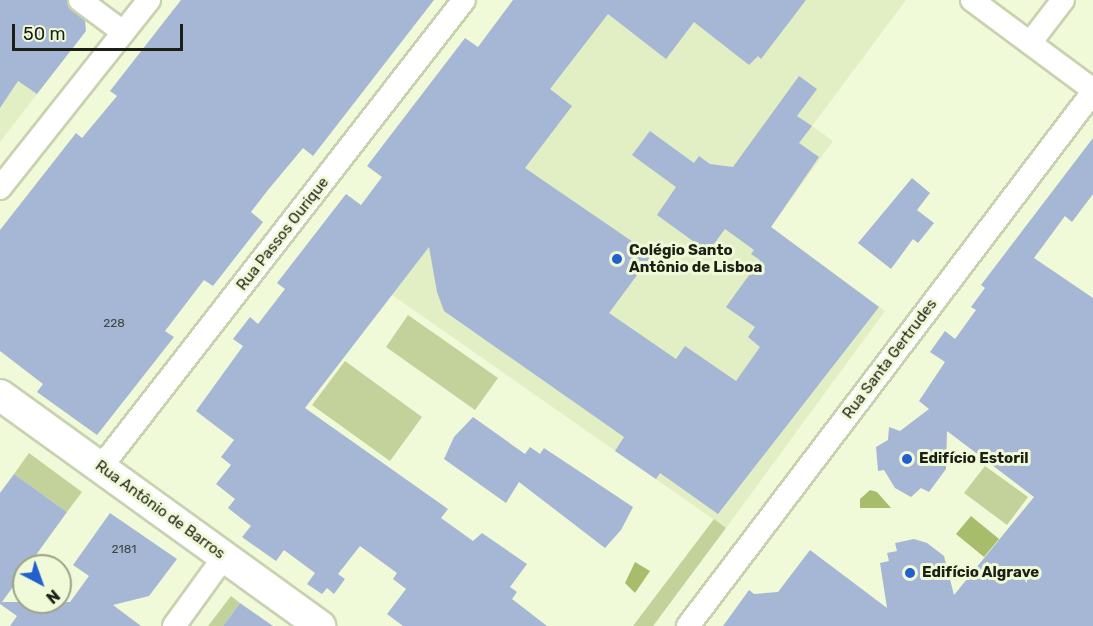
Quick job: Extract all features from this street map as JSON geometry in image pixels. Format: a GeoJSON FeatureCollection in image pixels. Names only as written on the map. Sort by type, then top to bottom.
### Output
{"type":"FeatureCollection","features":[{"type":"Feature","properties":{"kind":"main road","name":"Rua Antônio de Barros"},"geometry":{"type":"LineString","coordinates":[[0,395],[320,626]]}},
{"type":"Feature","properties":{"kind":"street"},"geometry":{"type":"LineString","coordinates":[[80,0],[123,32]]}},
{"type":"Feature","properties":{"kind":"street"},"geometry":{"type":"LineString","coordinates":[[0,188],[149,0]]}},
{"type":"Feature","properties":{"kind":"street","name":"Rua Passos Ourique"},"geometry":{"type":"LineString","coordinates":[[101,467],[464,0]]}},
{"type":"Feature","properties":{"kind":"street"},"geometry":{"type":"LineString","coordinates":[[972,0],[1093,91]]}},
{"type":"Feature","properties":{"kind":"street"},"geometry":{"type":"LineString","coordinates":[[1030,43],[1063,0]]}},
{"type":"Feature","properties":{"kind":"street","name":"Rua Santa Gertrudes"},"geometry":{"type":"LineString","coordinates":[[688,626],[1093,91]]}},
{"type":"Feature","properties":{"kind":"street"},"geometry":{"type":"LineString","coordinates":[[174,626],[224,557]]}},
{"type":"Feature","properties":{"kind":"shaded area","name":"Colégio Santo Antônio de Lisboa"},"geometry":{"type":"Polygon","coordinates":[[[618,0],[906,0],[812,126],[833,141],[771,227],[885,311],[726,528],[392,295],[618,0]]]}},
{"type":"Feature","properties":{"kind":"shaded area"},"geometry":{"type":"Polygon","coordinates":[[[0,68],[37,94],[0,142],[0,68]]]}},
{"type":"Feature","properties":{"kind":"shaded area"},"geometry":{"type":"Polygon","coordinates":[[[408,315],[498,378],[475,410],[386,347],[408,315]]]}},
{"type":"Feature","properties":{"kind":"shaded area"},"geometry":{"type":"Polygon","coordinates":[[[345,361],[422,417],[390,461],[312,405],[345,361]]]}},
{"type":"Feature","properties":{"kind":"shaded area"},"geometry":{"type":"Polygon","coordinates":[[[29,453],[82,492],[67,512],[14,474],[29,453]]]}},
{"type":"Feature","properties":{"kind":"shaded area"},"geometry":{"type":"Polygon","coordinates":[[[985,466],[1028,497],[1007,525],[964,493],[985,466]]]}},
{"type":"Feature","properties":{"kind":"shaded area"},"geometry":{"type":"Polygon","coordinates":[[[870,490],[877,492],[891,508],[860,508],[860,499],[870,490]]]}},
{"type":"Feature","properties":{"kind":"shaded area"},"geometry":{"type":"Polygon","coordinates":[[[971,516],[999,539],[984,557],[956,534],[971,516]]]}},
{"type":"Feature","properties":{"kind":"shaded area"},"geometry":{"type":"Polygon","coordinates":[[[714,519],[726,528],[653,626],[633,626],[714,519]]]}},
{"type":"Feature","properties":{"kind":"shaded area"},"geometry":{"type":"Polygon","coordinates":[[[635,562],[650,571],[635,593],[625,583],[635,562]]]}},
{"type":"Feature","properties":{"kind":"shaded area"},"geometry":{"type":"Polygon","coordinates":[[[231,596],[240,603],[223,626],[208,626],[231,596]]]}},
{"type":"Feature","properties":{"kind":"building"},"geometry":{"type":"Polygon","coordinates":[[[0,0],[67,0],[72,10],[85,20],[86,31],[37,94],[18,81],[0,108],[0,0]]]}},
{"type":"Feature","properties":{"kind":"building"},"geometry":{"type":"Polygon","coordinates":[[[181,0],[434,0],[313,156],[303,148],[268,190],[251,212],[263,222],[213,286],[204,280],[165,331],[174,337],[97,435],[37,392],[43,384],[0,351],[0,230],[76,133],[82,138],[117,96],[110,91],[181,0]]]}},
{"type":"Feature","properties":{"kind":"building"},"geometry":{"type":"Polygon","coordinates":[[[513,0],[806,0],[761,59],[758,56],[749,65],[694,22],[666,59],[608,14],[550,89],[572,106],[525,168],[652,255],[609,313],[676,359],[685,346],[736,381],[760,347],[748,337],[755,327],[726,307],[760,260],[751,254],[754,250],[725,229],[708,252],[657,215],[676,187],[632,155],[650,131],[694,163],[699,156],[710,164],[733,167],[799,76],[817,89],[797,116],[812,126],[799,143],[819,157],[771,227],[879,307],[718,514],[660,473],[656,479],[615,451],[624,437],[444,311],[437,292],[429,247],[305,408],[448,509],[441,518],[473,541],[482,533],[527,564],[510,587],[517,592],[512,599],[547,626],[403,626],[387,614],[406,589],[393,579],[397,573],[360,546],[338,574],[345,579],[334,594],[327,588],[322,594],[307,584],[315,573],[284,550],[276,561],[242,537],[251,526],[228,508],[235,499],[216,484],[231,465],[221,457],[234,440],[196,411],[243,346],[233,339],[250,317],[258,324],[285,289],[277,283],[346,194],[361,205],[382,177],[367,166],[465,38],[478,47],[513,0]]]}},
{"type":"Feature","properties":{"kind":"building"},"geometry":{"type":"Polygon","coordinates":[[[1093,138],[1093,194],[1072,222],[1065,216],[1034,258],[1093,298],[1093,626],[723,626],[749,590],[754,594],[778,592],[810,550],[887,608],[880,563],[889,561],[887,553],[897,551],[895,543],[914,539],[927,543],[944,556],[954,595],[1034,497],[947,431],[946,469],[929,492],[921,488],[911,497],[895,488],[884,470],[878,471],[876,447],[888,440],[889,427],[900,431],[929,409],[919,401],[945,362],[930,352],[945,331],[955,339],[976,310],[971,307],[985,288],[981,285],[1093,138]]]}},
{"type":"Feature","properties":{"kind":"building"},"geometry":{"type":"Polygon","coordinates":[[[912,178],[930,193],[917,210],[934,223],[918,243],[913,239],[891,269],[858,243],[912,178]]]}},
{"type":"Feature","properties":{"kind":"building"},"geometry":{"type":"Polygon","coordinates":[[[473,417],[525,454],[530,447],[540,454],[544,448],[633,507],[621,530],[605,548],[519,482],[506,503],[444,459],[454,437],[473,417]]]}},
{"type":"Feature","properties":{"kind":"building"},"geometry":{"type":"Polygon","coordinates":[[[14,474],[67,512],[37,554],[12,554],[12,588],[2,602],[12,602],[12,612],[0,604],[0,493],[14,474]]]}},
{"type":"Feature","properties":{"kind":"building"},"geometry":{"type":"Polygon","coordinates":[[[110,513],[177,559],[149,596],[113,605],[141,626],[10,626],[17,616],[14,614],[72,614],[72,599],[89,576],[73,565],[110,513]]]}},
{"type":"Feature","properties":{"kind":"building"},"geometry":{"type":"Polygon","coordinates":[[[240,603],[273,626],[223,626],[240,603]]]}},
{"type":"Feature","properties":{"kind":"place","name":"Colégio Santo Antônio de Lisboa"},"geometry":{"type":"Point","coordinates":[617,259]}},
{"type":"Feature","properties":{"kind":"place","name":"Edifício Estoril"},"geometry":{"type":"Point","coordinates":[907,459]}},
{"type":"Feature","properties":{"kind":"place","name":"Edifício Algrave"},"geometry":{"type":"Point","coordinates":[910,573]}}]}
